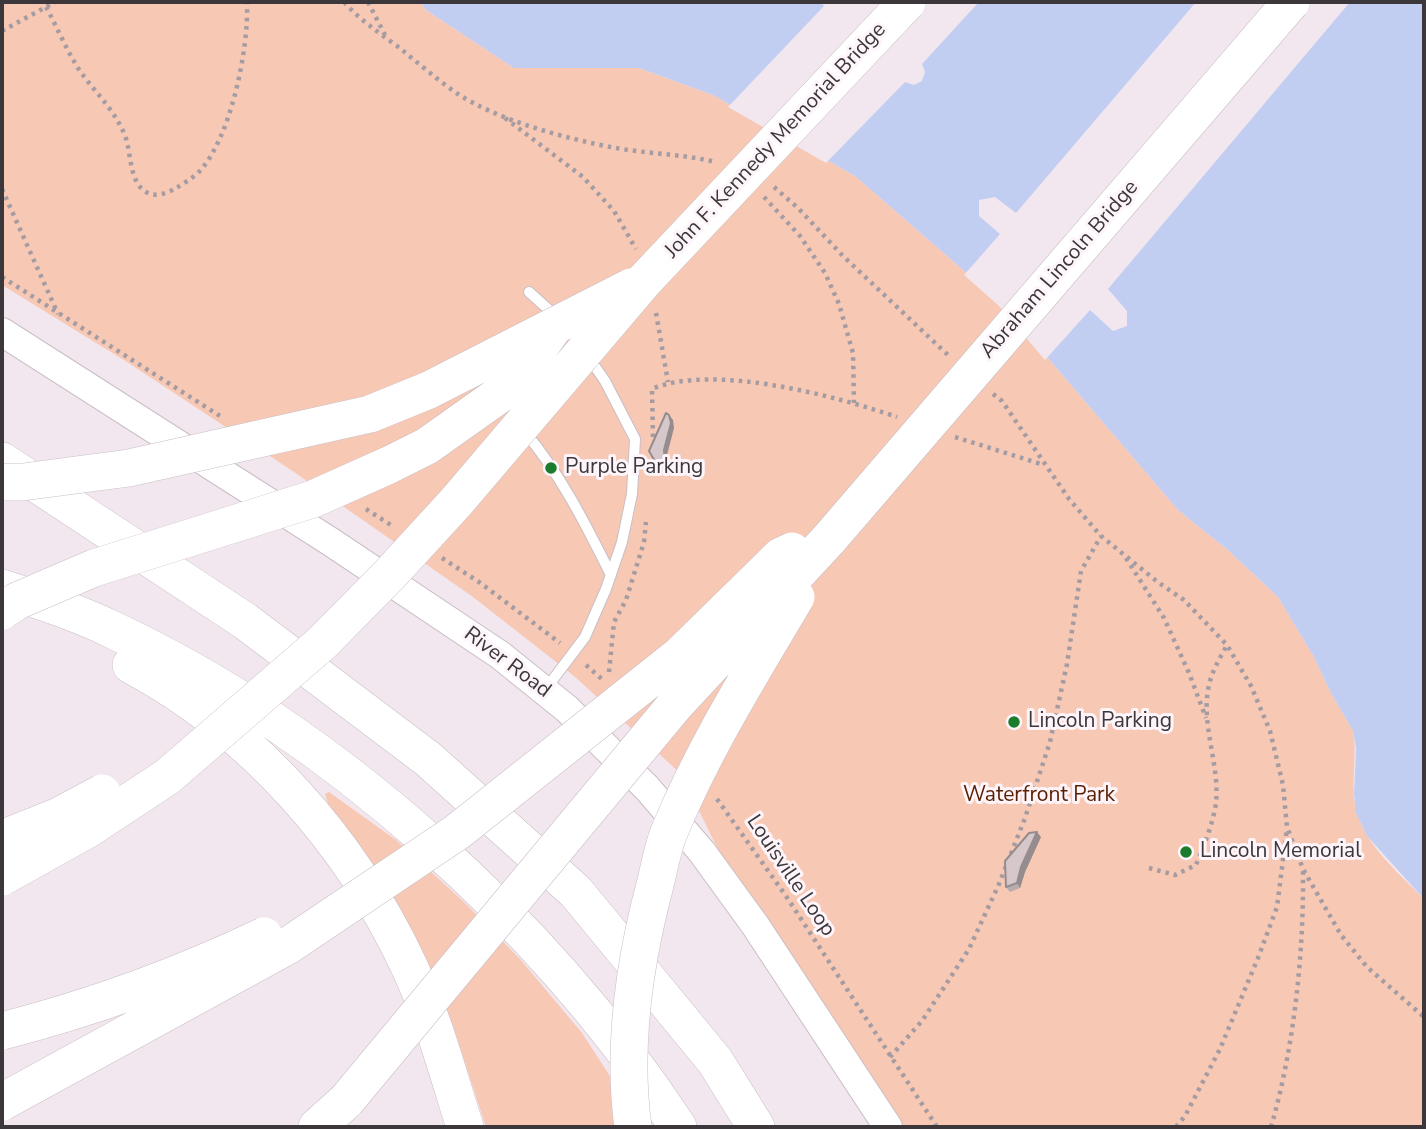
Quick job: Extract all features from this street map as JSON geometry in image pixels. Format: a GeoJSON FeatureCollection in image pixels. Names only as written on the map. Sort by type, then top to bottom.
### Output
{"type":"FeatureCollection","features":[{"type":"Feature","properties":{"kind":"highway","name":"John F. Kennedy Memorial Bridge"},"geometry":{"type":"LineString","coordinates":[[237,717],[322,643],[391,573],[457,501],[647,281],[907,2]]}},
{"type":"Feature","properties":{"kind":"highway","name":"Abraham Lincoln Bridge"},"geometry":{"type":"LineString","coordinates":[[830,538],[1291,2]]}},
{"type":"Feature","properties":{"kind":"highway"},"geometry":{"type":"LineString","coordinates":[[2,482],[23,482],[129,468],[370,414],[567,331],[647,281]]}},
{"type":"Feature","properties":{"kind":"highway"},"geometry":{"type":"LineString","coordinates":[[2,610],[94,568],[313,499],[427,446],[513,386],[567,331]]}},
{"type":"Feature","properties":{"kind":"highway"},"geometry":{"type":"LineString","coordinates":[[2,461],[245,621],[428,759],[576,891],[715,1060],[756,1127]]}},
{"type":"Feature","properties":{"kind":"highway"},"geometry":{"type":"LineString","coordinates":[[2,1102],[289,945],[430,851],[518,785],[680,655],[781,556],[830,538]]}},
{"type":"Feature","properties":{"kind":"highway"},"geometry":{"type":"LineString","coordinates":[[317,1127],[346,1101],[675,705],[830,538]]}},
{"type":"Feature","properties":{"kind":"highway"},"geometry":{"type":"LineString","coordinates":[[633,1127],[630,1106],[631,1006],[649,908],[668,832],[708,748],[830,538]]}},
{"type":"Feature","properties":{"kind":"highway"},"geometry":{"type":"LineString","coordinates":[[2,588],[110,628],[200,677],[260,713],[393,812],[484,893],[536,947],[593,1012],[678,1127]]}},
{"type":"Feature","properties":{"kind":"highway"},"geometry":{"type":"LineString","coordinates":[[2,610],[37,621],[96,646],[146,673],[231,733],[292,791],[345,858],[388,924],[410,968],[465,1127]]}},
{"type":"Feature","properties":{"kind":"highway"},"geometry":{"type":"LineString","coordinates":[[2,839],[78,806],[237,717]]}},
{"type":"Feature","properties":{"kind":"highway"},"geometry":{"type":"LineString","coordinates":[[2,877],[88,829],[167,777],[237,717]]}},
{"type":"Feature","properties":{"kind":"highway"},"geometry":{"type":"LineString","coordinates":[[2,1031],[95,1004],[180,973],[260,937],[430,851]]}},
{"type":"Feature","properties":{"kind":"street","name":"River Road"},"geometry":{"type":"LineString","coordinates":[[2,332],[331,542],[500,655],[567,709],[647,788],[702,852],[755,925],[888,1127]]}},
{"type":"Feature","properties":{"kind":"lane"},"geometry":{"type":"LineString","coordinates":[[529,292],[567,331],[605,381],[635,439],[632,494],[622,542],[611,575],[585,637],[544,691]]}},
{"type":"Feature","properties":{"kind":"lane"},"geometry":{"type":"LineString","coordinates":[[459,367],[479,384]]}},
{"type":"Feature","properties":{"kind":"lane"},"geometry":{"type":"LineString","coordinates":[[489,393],[538,447],[573,502],[611,575]]}},
{"type":"Feature","properties":{"kind":"path"},"geometry":{"type":"LineString","coordinates":[[2,31],[55,2]]}},
{"type":"Feature","properties":{"kind":"path"},"geometry":{"type":"LineString","coordinates":[[46,7],[79,68],[107,101],[120,124],[126,137],[137,182],[143,191],[159,194],[168,193],[198,173],[217,142],[240,72],[246,38],[247,2]]}},
{"type":"Feature","properties":{"kind":"path"},"geometry":{"type":"LineString","coordinates":[[344,2],[368,27],[457,93],[502,116],[555,153],[593,187],[614,211],[647,281],[668,382],[713,379],[785,387],[855,402],[906,420]]}},
{"type":"Feature","properties":{"kind":"path"},"geometry":{"type":"LineString","coordinates":[[368,2],[386,38]]}},
{"type":"Feature","properties":{"kind":"path"},"geometry":{"type":"LineString","coordinates":[[502,116],[613,147],[667,156],[696,157],[717,163]]}},
{"type":"Feature","properties":{"kind":"path"},"geometry":{"type":"LineString","coordinates":[[766,179],[952,359]]}},
{"type":"Feature","properties":{"kind":"path"},"geometry":{"type":"LineString","coordinates":[[2,189],[58,315]]}},
{"type":"Feature","properties":{"kind":"path"},"geometry":{"type":"LineString","coordinates":[[757,189],[800,236],[825,273],[839,304],[853,353],[855,402]]}},
{"type":"Feature","properties":{"kind":"path"},"geometry":{"type":"LineString","coordinates":[[992,393],[1002,401],[1044,465],[1101,536],[1184,600],[1227,645],[1251,687],[1270,731],[1283,785],[1287,827],[1277,907],[1220,1049],[1185,1116],[1176,1127]]}},
{"type":"Feature","properties":{"kind":"path"},"geometry":{"type":"LineString","coordinates":[[944,433],[1044,465]]}},
{"type":"Feature","properties":{"kind":"path"},"geometry":{"type":"LineString","coordinates":[[890,1057],[922,1021],[968,949],[1008,862],[1051,742],[1067,664],[1081,571],[1101,536]]}},
{"type":"Feature","properties":{"kind":"path"},"geometry":{"type":"LineString","coordinates":[[1123,553],[1164,618],[1208,722]]}},
{"type":"Feature","properties":{"kind":"path"},"geometry":{"type":"LineString","coordinates":[[1149,868],[1175,875],[1196,865],[1206,842],[1216,803],[1208,722],[1208,686],[1227,645]]}},
{"type":"Feature","properties":{"kind":"path"},"geometry":{"type":"LineString","coordinates":[[587,666],[609,685]]}},
{"type":"Feature","properties":{"kind":"path","name":"Louisville Loop"},"geometry":{"type":"LineString","coordinates":[[715,796],[786,896],[937,1127]]}},
{"type":"Feature","properties":{"kind":"path"},"geometry":{"type":"LineString","coordinates":[[1287,827],[1303,869],[1341,935],[1367,967],[1424,1017]]}},
{"type":"Feature","properties":{"kind":"path"},"geometry":{"type":"LineString","coordinates":[[1271,1127],[1278,1103],[1300,966],[1303,869]]}},
{"type":"Feature","properties":{"kind":"green space","name":"Waterfront Park"},"geometry":{"type":"Polygon","coordinates":[[[2,2],[420,2],[426,10],[514,68],[639,68],[713,95],[855,176],[1000,302],[1178,510],[1229,551],[1278,597],[1314,657],[1353,731],[1354,797],[1362,827],[1380,853],[1424,899],[1424,1127],[889,1127],[755,925],[681,774],[574,676],[473,597],[294,472],[127,362],[2,285],[2,2]]]}},
{"type":"Feature","properties":{"kind":"green space"},"geometry":{"type":"Polygon","coordinates":[[[329,792],[396,840],[463,901],[520,959],[582,1033],[643,1127],[486,1127],[453,1026],[422,954],[390,892],[328,804],[325,794],[329,792]]]}},
{"type":"Feature","properties":{"kind":"water"},"geometry":{"type":"Polygon","coordinates":[[[420,2],[1424,2],[1424,899],[1367,836],[1356,813],[1356,748],[1353,731],[1314,657],[1278,597],[1229,551],[1178,510],[1000,302],[855,176],[713,95],[639,68],[514,68],[426,10],[420,2]]]}},
{"type":"Feature","properties":{"kind":"pier"},"geometry":{"type":"Polygon","coordinates":[[[821,2],[979,2],[922,64],[925,72],[922,81],[914,85],[905,82],[826,163],[728,107],[824,6],[821,2]]]}},
{"type":"Feature","properties":{"kind":"pier"},"geometry":{"type":"Polygon","coordinates":[[[1196,2],[1350,2],[1108,289],[1127,311],[1127,326],[1113,331],[1090,310],[1045,360],[998,305],[964,275],[1000,234],[979,216],[979,200],[995,197],[1016,213],[1196,2]]]}},
{"type":"Feature","properties":{"kind":"building"},"geometry":{"type":"Polygon","coordinates":[[[666,413],[671,423],[664,450],[665,461],[660,470],[649,451],[666,413]]]}},
{"type":"Feature","properties":{"kind":"building"},"geometry":{"type":"Polygon","coordinates":[[[1037,832],[1021,867],[1017,883],[1006,887],[1005,861],[1029,833],[1037,832]]]}},
{"type":"Feature","properties":{"kind":"place","name":"Purple Parking"},"geometry":{"type":"Point","coordinates":[551,468]}},
{"type":"Feature","properties":{"kind":"place","name":"Lincoln Parking"},"geometry":{"type":"Point","coordinates":[1014,722]}},
{"type":"Feature","properties":{"kind":"place","name":"Lincoln Memorial"},"geometry":{"type":"Point","coordinates":[1186,852]}}]}
